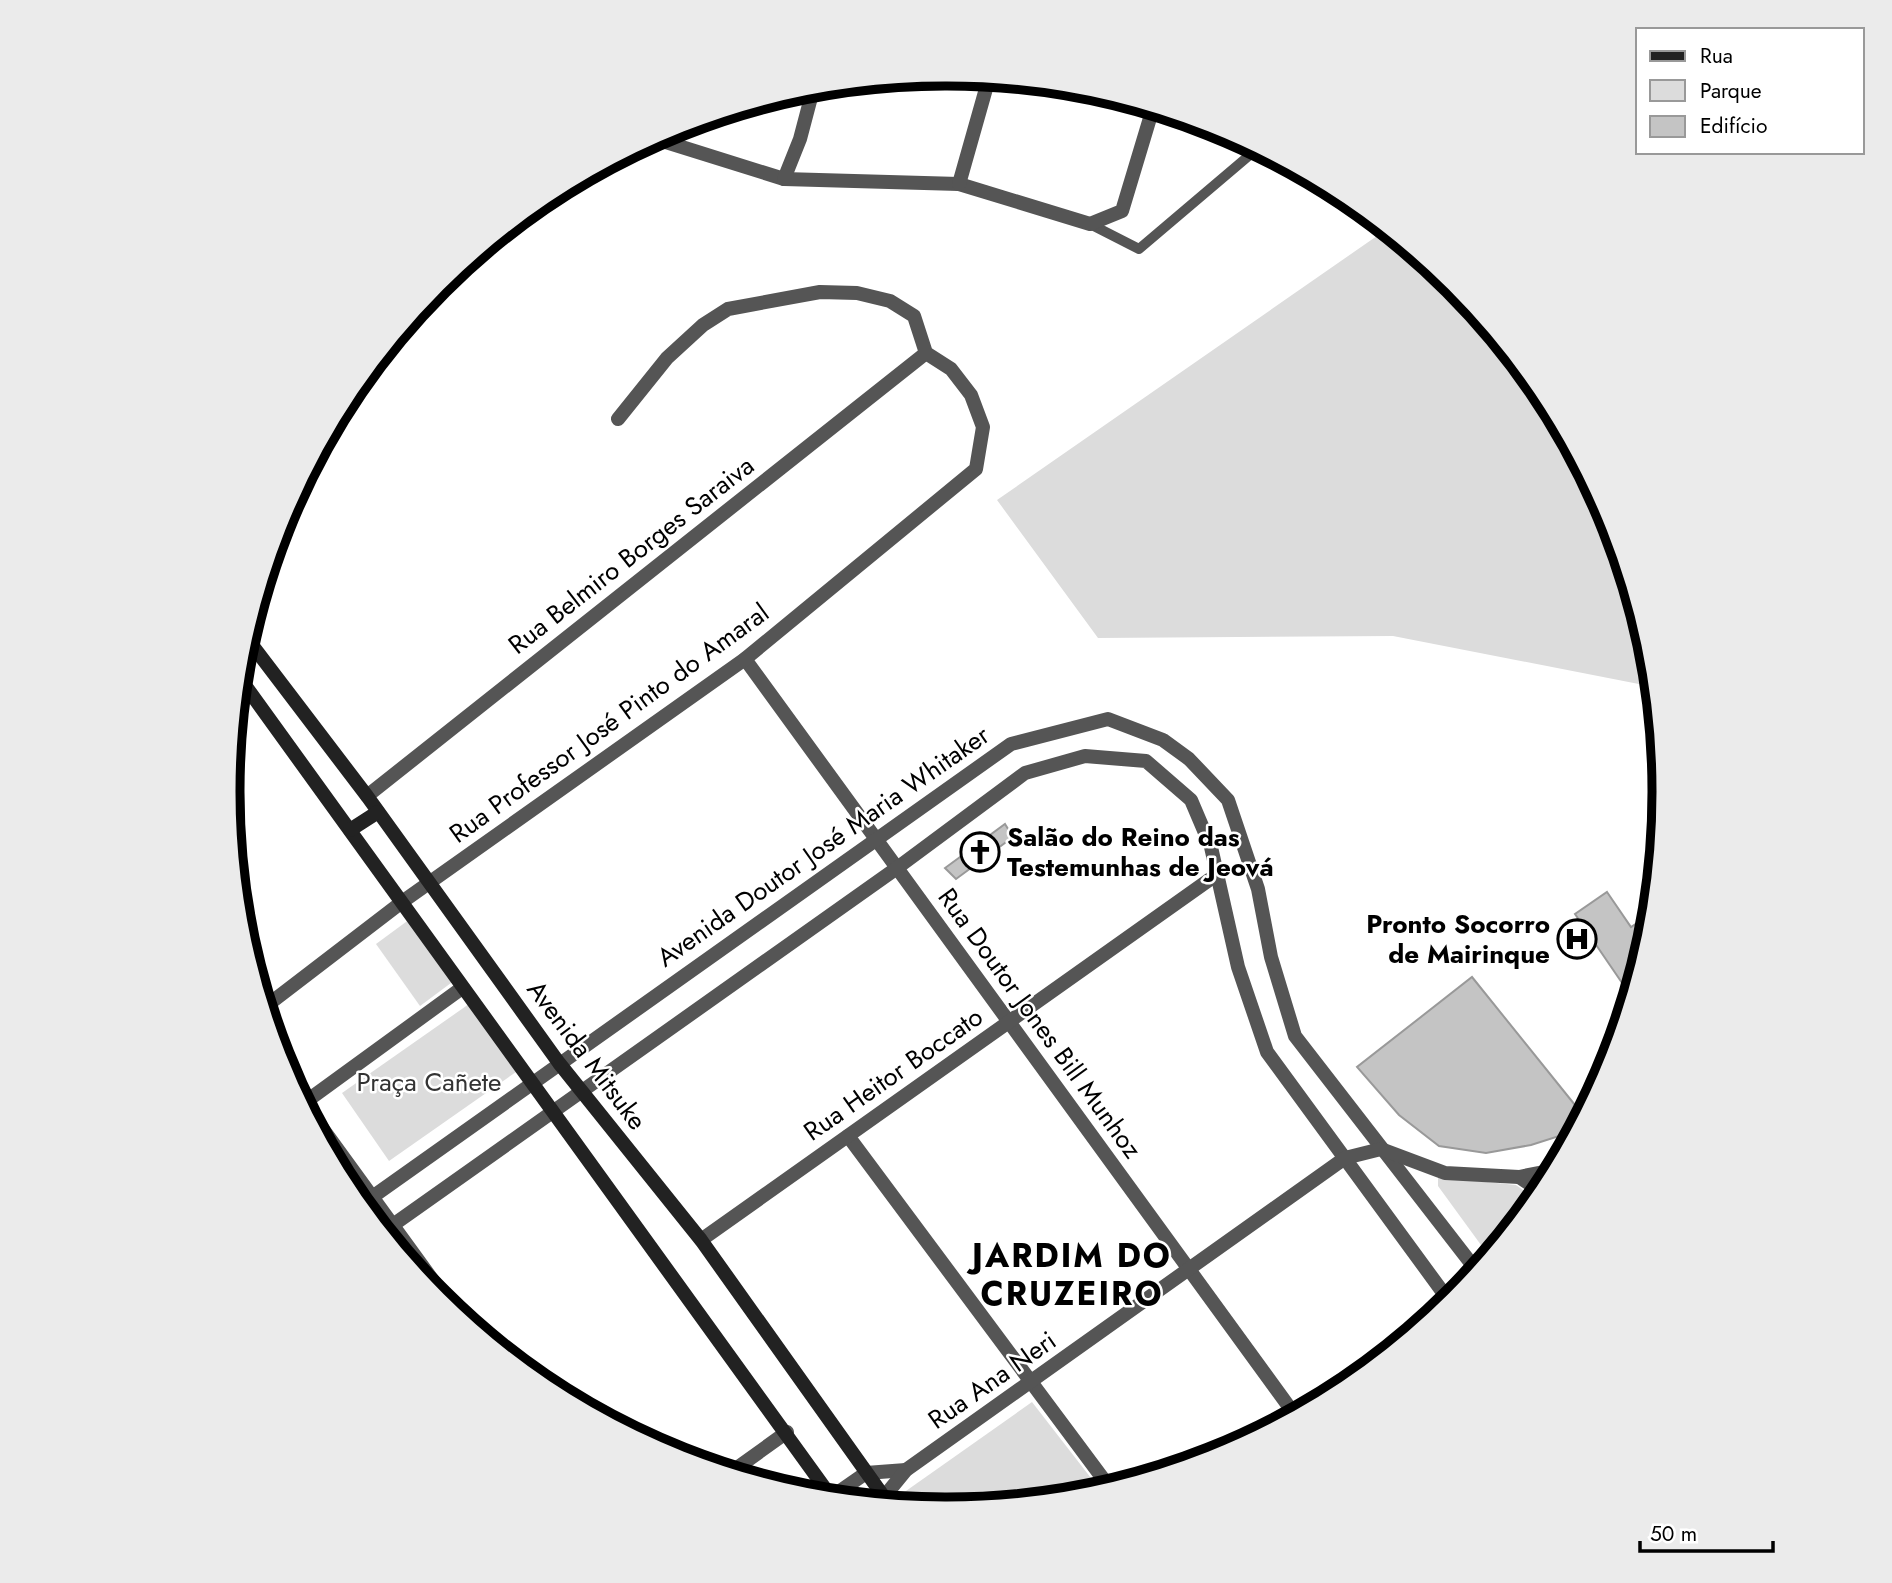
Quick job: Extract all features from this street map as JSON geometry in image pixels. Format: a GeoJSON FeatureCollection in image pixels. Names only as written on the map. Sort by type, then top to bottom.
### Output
{"type":"FeatureCollection","features":[{"type":"Feature","properties":{"kind":"main road","name":"Avenida Mitsuke"},"geometry":{"type":"LineString","coordinates":[[255,649],[367,796],[559,1063],[701,1240],[880,1494]]}},
{"type":"Feature","properties":{"kind":"main road"},"geometry":{"type":"LineString","coordinates":[[248,689],[530,1085],[787,1433],[823,1486]]}},
{"type":"Feature","properties":{"kind":"main road"},"geometry":{"type":"LineString","coordinates":[[350,830],[378,812]]}},
{"type":"Feature","properties":{"kind":"street"},"geometry":{"type":"LineString","coordinates":[[959,184],[986,87]]}},
{"type":"Feature","properties":{"kind":"street"},"geometry":{"type":"LineString","coordinates":[[784,179],[800,139],[811,99]]}},
{"type":"Feature","properties":{"kind":"street"},"geometry":{"type":"LineString","coordinates":[[668,143],[784,179],[959,184],[1090,224],[1122,211],[1150,116]]}},
{"type":"Feature","properties":{"kind":"street"},"geometry":{"type":"LineString","coordinates":[[618,419],[667,358],[703,325],[727,309],[820,292],[857,293],[890,301],[914,316],[926,354]]}},
{"type":"Feature","properties":{"kind":"street","name":"Rua Professor José Pinto do Amaral"},"geometry":{"type":"LineString","coordinates":[[273,1001],[402,902],[745,659],[976,469],[983,427],[971,395],[951,369],[926,354]]}},
{"type":"Feature","properties":{"kind":"street","name":"Rua Belmiro Borges Saraiva"},"geometry":{"type":"LineString","coordinates":[[367,796],[926,354]]}},
{"type":"Feature","properties":{"kind":"street","name":"Rua Doutor Jones Bill Munhoz"},"geometry":{"type":"LineString","coordinates":[[745,659],[1290,1408]]}},
{"type":"Feature","properties":{"kind":"street","name":"Avenida Doutor José Maria Whitaker"},"geometry":{"type":"LineString","coordinates":[[370,1199],[1011,744],[1108,719],[1163,740],[1189,759],[1228,800],[1258,889],[1271,957],[1295,1036],[1471,1263]]}},
{"type":"Feature","properties":{"kind":"street"},"geometry":{"type":"LineString","coordinates":[[390,1226],[897,868],[1025,773],[1086,756],[1146,761],[1191,800],[1211,847],[1238,967],[1267,1052],[1443,1293]]}},
{"type":"Feature","properties":{"kind":"street","name":"Rua Heitor Boccato"},"geometry":{"type":"LineString","coordinates":[[701,1240],[1216,875]]}},
{"type":"Feature","properties":{"kind":"street"},"geometry":{"type":"LineString","coordinates":[[309,1095],[462,988]]}},
{"type":"Feature","properties":{"kind":"street"},"geometry":{"type":"LineString","coordinates":[[848,1136],[1103,1479]]}},
{"type":"Feature","properties":{"kind":"street"},"geometry":{"type":"LineString","coordinates":[[1345,1158],[1381,1149],[1445,1173],[1519,1177],[1540,1173]]}},
{"type":"Feature","properties":{"kind":"street","name":"Rua Ana Neri"},"geometry":{"type":"LineString","coordinates":[[890,1495],[906,1470],[1345,1158]]}},
{"type":"Feature","properties":{"kind":"street"},"geometry":{"type":"LineString","coordinates":[[1519,1177],[1532,1185]]}},
{"type":"Feature","properties":{"kind":"street"},"geometry":{"type":"LineString","coordinates":[[740,1466],[787,1433]]}},
{"type":"Feature","properties":{"kind":"street"},"geometry":{"type":"LineString","coordinates":[[843,1489],[866,1473],[906,1470]]}},
{"type":"Feature","properties":{"kind":"lane"},"geometry":{"type":"LineString","coordinates":[[1090,224],[1139,249],[1250,155]]}},
{"type":"Feature","properties":{"kind":"green space"},"geometry":{"type":"Polygon","coordinates":[[[1379,235],[1445,292],[1477,326],[1533,399],[1557,439],[1598,521],[1614,565],[1628,609],[1643,685],[1393,636],[1098,638],[997,500],[1379,235]]]}},
{"type":"Feature","properties":{"kind":"green space"},"geometry":{"type":"Polygon","coordinates":[[[410,919],[455,980],[420,1006],[376,944],[410,919]]]}},
{"type":"Feature","properties":{"kind":"green space","name":"Praça Cañete"},"geometry":{"type":"Polygon","coordinates":[[[469,1004],[516,1072],[389,1161],[342,1093],[469,1004]]]}},
{"type":"Feature","properties":{"kind":"green space"},"geometry":{"type":"Polygon","coordinates":[[[1438,1177],[1516,1185],[1527,1193],[1484,1249],[1438,1186],[1438,1177]]]}},
{"type":"Feature","properties":{"kind":"green space"},"geometry":{"type":"Polygon","coordinates":[[[1032,1402],[1094,1482],[992,1496],[899,1496],[1032,1402]]]}},
{"type":"Feature","properties":{"kind":"building","name":"Salão do Reino das Testemunhas de Jeová"},"geometry":{"type":"Polygon","coordinates":[[[1005,824],[1013,837],[956,879],[945,868],[1005,824]]]}},
{"type":"Feature","properties":{"kind":"building"},"geometry":{"type":"Polygon","coordinates":[[[1607,892],[1631,927],[1639,921],[1624,986],[1575,914],[1607,892]]]}},
{"type":"Feature","properties":{"kind":"building"},"geometry":{"type":"Polygon","coordinates":[[[1472,977],[1577,1108],[1562,1135],[1531,1145],[1486,1153],[1439,1146],[1399,1115],[1357,1067],[1472,977]]]}},
{"type":"Feature","properties":{"kind":"place","name":"Salão do Reino das Testemunhas de Jeová"},"geometry":{"type":"Point","coordinates":[980,852]}},
{"type":"Feature","properties":{"kind":"place","name":"Pronto Socorro de Mairinque"},"geometry":{"type":"Point","coordinates":[1577,939]}},
{"type":"Feature","properties":{"kind":"district","name":"JARDIM DO CRUZEIRO"},"geometry":{"type":"Point","coordinates":[1072,1274]}}]}
